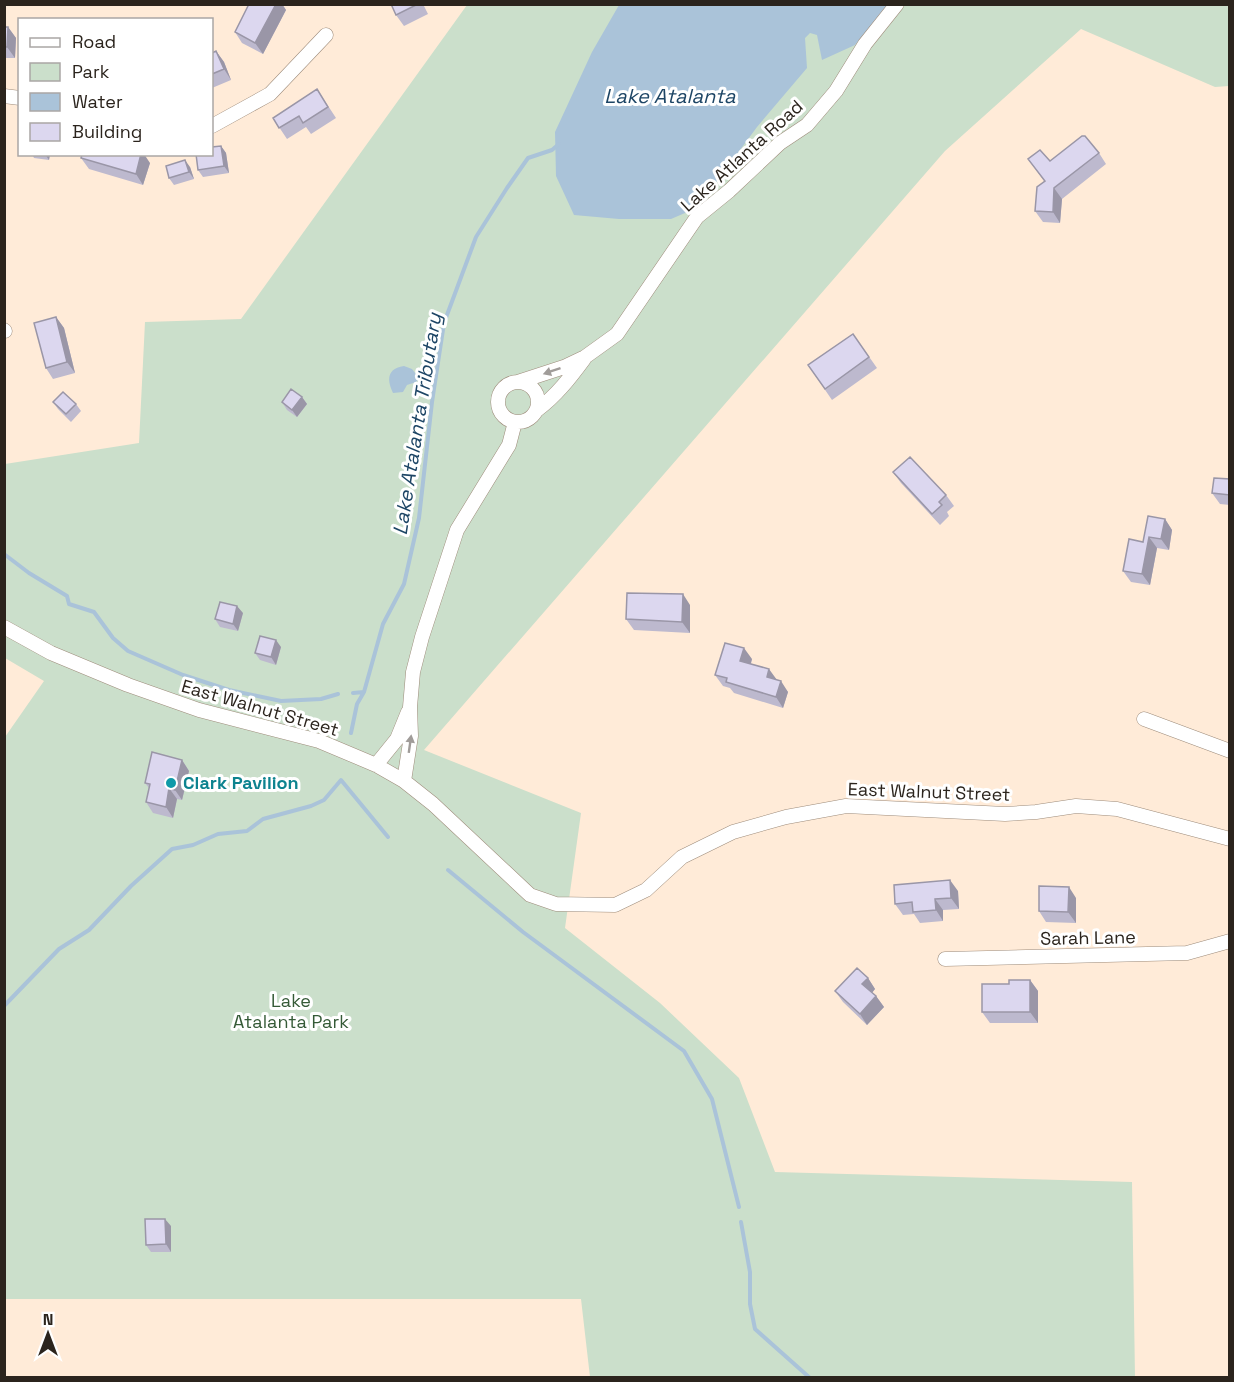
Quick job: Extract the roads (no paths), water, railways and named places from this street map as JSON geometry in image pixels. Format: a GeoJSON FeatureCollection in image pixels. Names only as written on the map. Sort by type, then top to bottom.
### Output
{"type":"FeatureCollection","features":[{"type":"Feature","properties":{"kind":"street","name":"Lake Atlanta Road"},"geometry":{"type":"LineString","coordinates":[[518,382],[564,367],[585,357],[616,334],[698,217],[780,143],[807,125],[836,91],[865,44],[897,4]]}},
{"type":"Feature","properties":{"kind":"street"},"geometry":{"type":"LineString","coordinates":[[213,125],[270,94],[326,34]]}},
{"type":"Feature","properties":{"kind":"street","name":"Lake Atlanta Road"},"geometry":{"type":"LineString","coordinates":[[537,410],[549,401],[571,377],[585,357]]}},
{"type":"Feature","properties":{"kind":"street"},"geometry":{"type":"LineString","coordinates":[[518,382],[531,386],[535,390],[539,403],[537,410],[529,420],[516,422],[504,416],[500,411],[499,398],[506,386],[518,382]]}},
{"type":"Feature","properties":{"kind":"street"},"geometry":{"type":"LineString","coordinates":[[404,781],[411,736],[410,707],[413,672],[422,637],[457,530],[509,445],[516,422]]}},
{"type":"Feature","properties":{"kind":"street","name":"East Walnut Street"},"geometry":{"type":"LineString","coordinates":[[4,627],[51,653],[128,685],[199,710],[319,741],[376,765],[404,781],[433,804],[531,895],[556,904],[615,905],[646,890],[682,857],[733,832],[786,817],[846,806],[1005,814],[1076,806],[1107,808],[1230,839]]}},
{"type":"Feature","properties":{"kind":"street"},"geometry":{"type":"LineString","coordinates":[[376,765],[397,739],[410,707]]}},
{"type":"Feature","properties":{"kind":"street"},"geometry":{"type":"LineString","coordinates":[[1144,719],[1230,751]]}},
{"type":"Feature","properties":{"kind":"street","name":"Sarah Lane"},"geometry":{"type":"LineString","coordinates":[[945,959],[1187,953],[1230,941]]}},
{"type":"Feature","properties":{"kind":"water","name":"Lake Atalanta"},"geometry":{"type":"Polygon","coordinates":[[[619,5],[888,5],[855,45],[822,60],[817,35],[810,33],[805,38],[807,68],[757,127],[703,200],[692,210],[671,219],[619,219],[574,215],[556,176],[555,132],[592,52],[619,5]]]}},
{"type":"Feature","properties":{"kind":"water"},"geometry":{"type":"Polygon","coordinates":[[[404,366],[412,369],[419,378],[416,382],[407,385],[403,392],[393,393],[390,375],[395,369],[404,366]]]}},
{"type":"Feature","properties":{"kind":"waterway","name":"Lake Atalanta Tributary"},"geometry":{"type":"LineString","coordinates":[[351,733],[357,704],[364,692],[383,624],[404,584],[419,518],[432,402],[444,323],[476,237],[507,188],[528,158],[552,150],[559,144]]}},
{"type":"Feature","properties":{"kind":"waterway"},"geometry":{"type":"LineString","coordinates":[[4,554],[29,573],[67,596],[69,604],[94,612],[113,638],[128,651],[183,675],[229,690],[281,701],[321,699],[338,694]]}},
{"type":"Feature","properties":{"kind":"waterway"},"geometry":{"type":"LineString","coordinates":[[353,693],[364,692]]}},
{"type":"Feature","properties":{"kind":"waterway","name":"Lake Atalanta Tributary"},"geometry":{"type":"LineString","coordinates":[[4,1006],[59,949],[89,930],[131,886],[172,849],[193,845],[218,834],[247,831],[263,819],[311,806],[324,800],[341,780],[388,837]]}},
{"type":"Feature","properties":{"kind":"waterway"},"geometry":{"type":"LineString","coordinates":[[448,870],[523,932],[684,1051],[712,1099],[739,1207]]}},
{"type":"Feature","properties":{"kind":"waterway"},"geometry":{"type":"LineString","coordinates":[[741,1222],[750,1272],[750,1304],[755,1329],[810,1378]]}},
{"type":"Feature","properties":{"kind":"place","name":"Clark Pavilion"},"geometry":{"type":"Point","coordinates":[171,783]}},
{"type":"Feature","properties":{"kind":"park label","name":"Lake Atalanta Park"},"geometry":{"type":"Point","coordinates":[291,1011]}}]}
